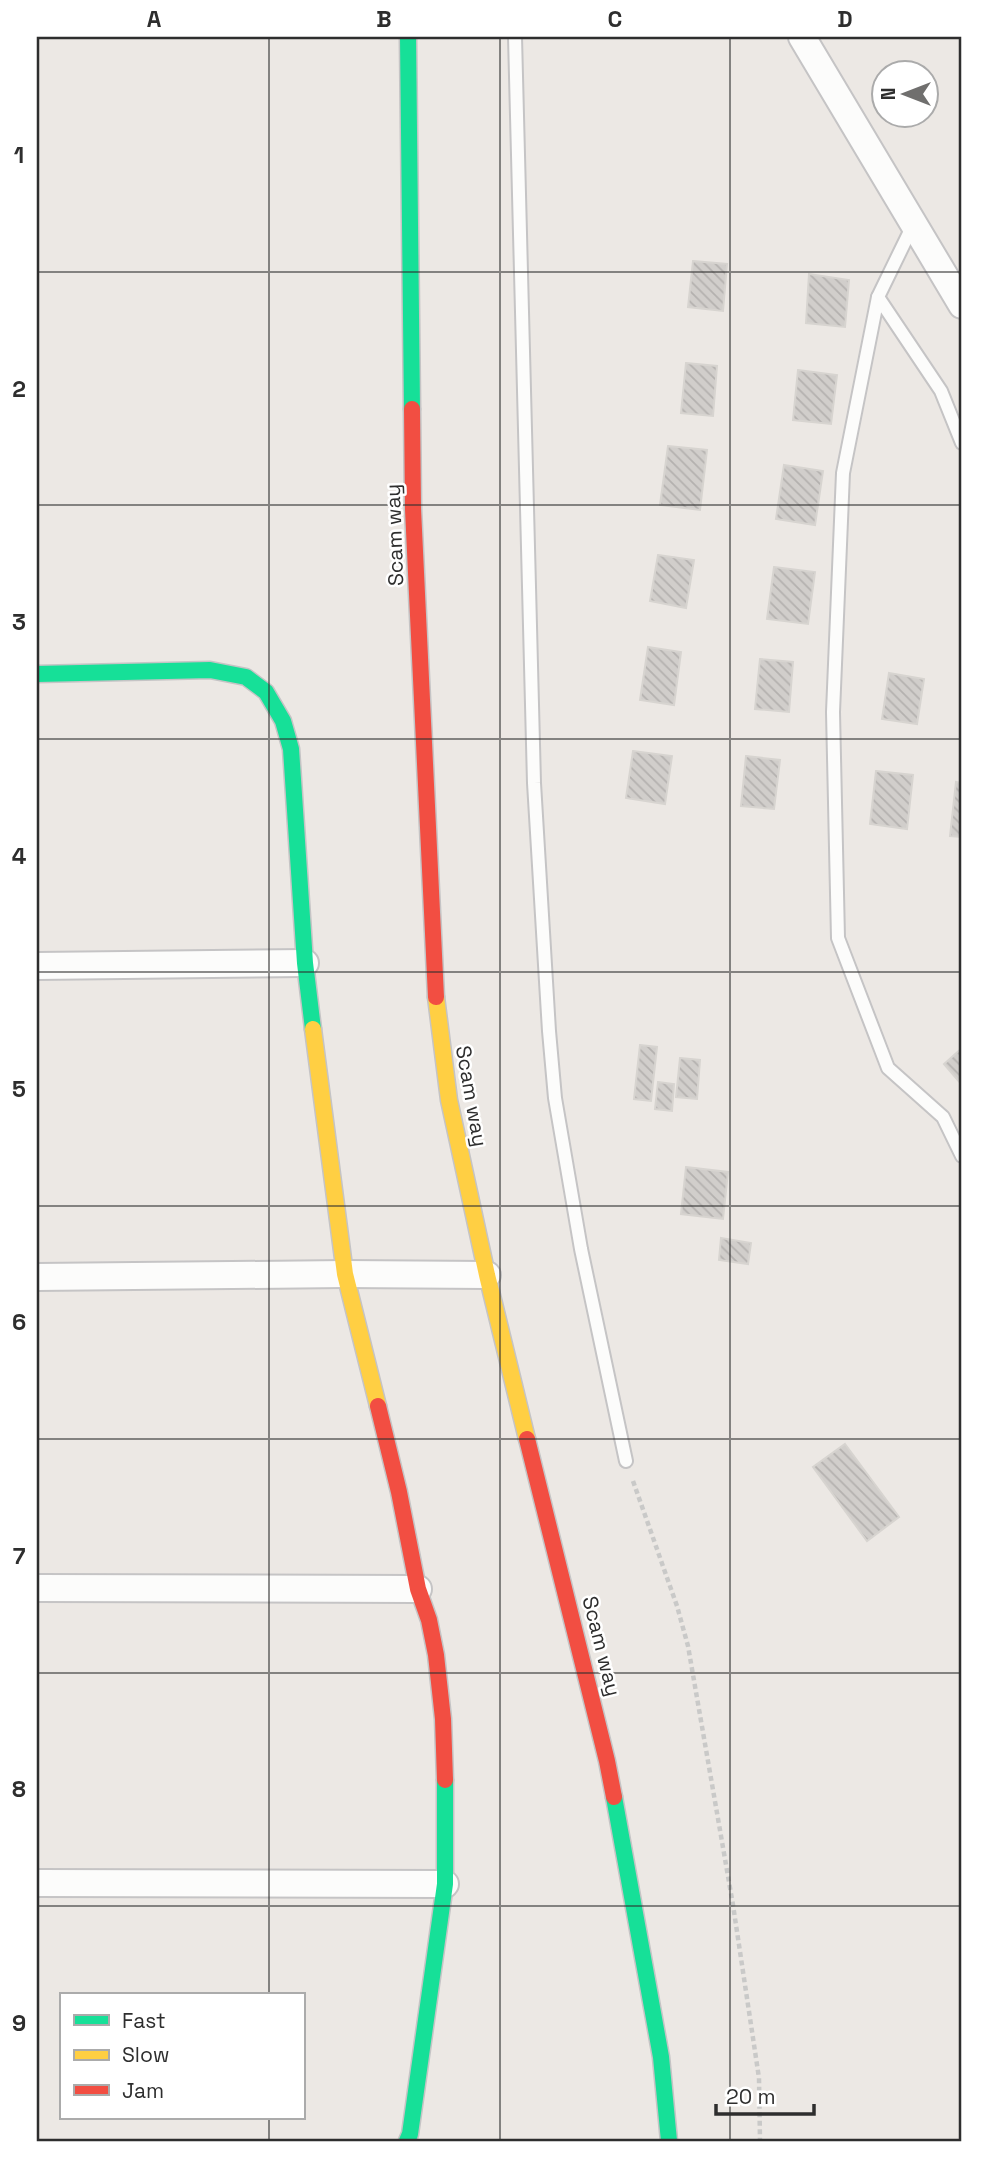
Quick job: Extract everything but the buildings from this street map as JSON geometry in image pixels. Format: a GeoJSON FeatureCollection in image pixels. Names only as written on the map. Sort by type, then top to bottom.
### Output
{"type":"FeatureCollection","features":[{"type":"Feature","properties":{"kind":"street","name":"Scam way"},"geometry":{"type":"LineString","coordinates":[[408,37],[413,509],[436,1006],[449,1100],[487,1275],[605,1748],[661,2057],[669,2141]]}},
{"type":"Feature","properties":{"kind":"street"},"geometry":{"type":"LineString","coordinates":[[802,37],[962,305]]}},
{"type":"Feature","properties":{"kind":"street"},"geometry":{"type":"LineString","coordinates":[[37,674],[210,670],[246,677],[266,692],[282,721],[291,749],[305,963],[345,1274],[436,1656],[443,1719],[445,1884],[407,2141]]}},
{"type":"Feature","properties":{"kind":"street"},"geometry":{"type":"LineString","coordinates":[[37,966],[305,963]]}},
{"type":"Feature","properties":{"kind":"street"},"geometry":{"type":"LineString","coordinates":[[37,1277],[487,1275]]}},
{"type":"Feature","properties":{"kind":"street"},"geometry":{"type":"LineString","coordinates":[[37,1588],[418,1588]]}},
{"type":"Feature","properties":{"kind":"street"},"geometry":{"type":"LineString","coordinates":[[37,1883],[445,1884]]}},
{"type":"Feature","properties":{"kind":"lane"},"geometry":{"type":"LineString","coordinates":[[515,37],[534,783],[549,1031],[555,1098],[581,1249],[626,1461]]}},
{"type":"Feature","properties":{"kind":"lane"},"geometry":{"type":"LineString","coordinates":[[914,223],[878,297],[843,473],[834,712],[838,937],[888,1068],[943,1117],[962,1156]]}},
{"type":"Feature","properties":{"kind":"lane"},"geometry":{"type":"LineString","coordinates":[[878,297],[941,391],[962,443]]}},
{"type":"Feature","properties":{"kind":"path"},"geometry":{"type":"LineString","coordinates":[[626,1461],[677,1606],[694,1677],[759,2078],[760,2141]]}},
{"type":"Feature","properties":{"kind":"traffic: fast"},"geometry":{"type":"LineString","coordinates":[[408,37],[412,409]]}},
{"type":"Feature","properties":{"kind":"traffic: fast"},"geometry":{"type":"LineString","coordinates":[[37,674],[210,670],[246,677],[266,692],[283,721],[291,749],[305,963],[313,1029]]}},
{"type":"Feature","properties":{"kind":"traffic: fast"},"geometry":{"type":"LineString","coordinates":[[407,2141],[445,1884],[445,1780]]}},
{"type":"Feature","properties":{"kind":"traffic: fast"},"geometry":{"type":"LineString","coordinates":[[614,1797],[661,2057],[669,2141]]}},
{"type":"Feature","properties":{"kind":"traffic: slow"},"geometry":{"type":"LineString","coordinates":[[436,997],[449,1100],[487,1275],[527,1439]]}},
{"type":"Feature","properties":{"kind":"traffic: slow"},"geometry":{"type":"LineString","coordinates":[[313,1029],[345,1274],[378,1406]]}},
{"type":"Feature","properties":{"kind":"traffic: jam"},"geometry":{"type":"LineString","coordinates":[[412,409],[413,509],[436,997]]}},
{"type":"Feature","properties":{"kind":"traffic: jam"},"geometry":{"type":"LineString","coordinates":[[378,1406],[399,1492],[418,1589],[429,1620],[436,1655],[443,1719],[445,1780]]}},
{"type":"Feature","properties":{"kind":"traffic: jam"},"geometry":{"type":"LineString","coordinates":[[527,1439],[614,1797]]}}]}
